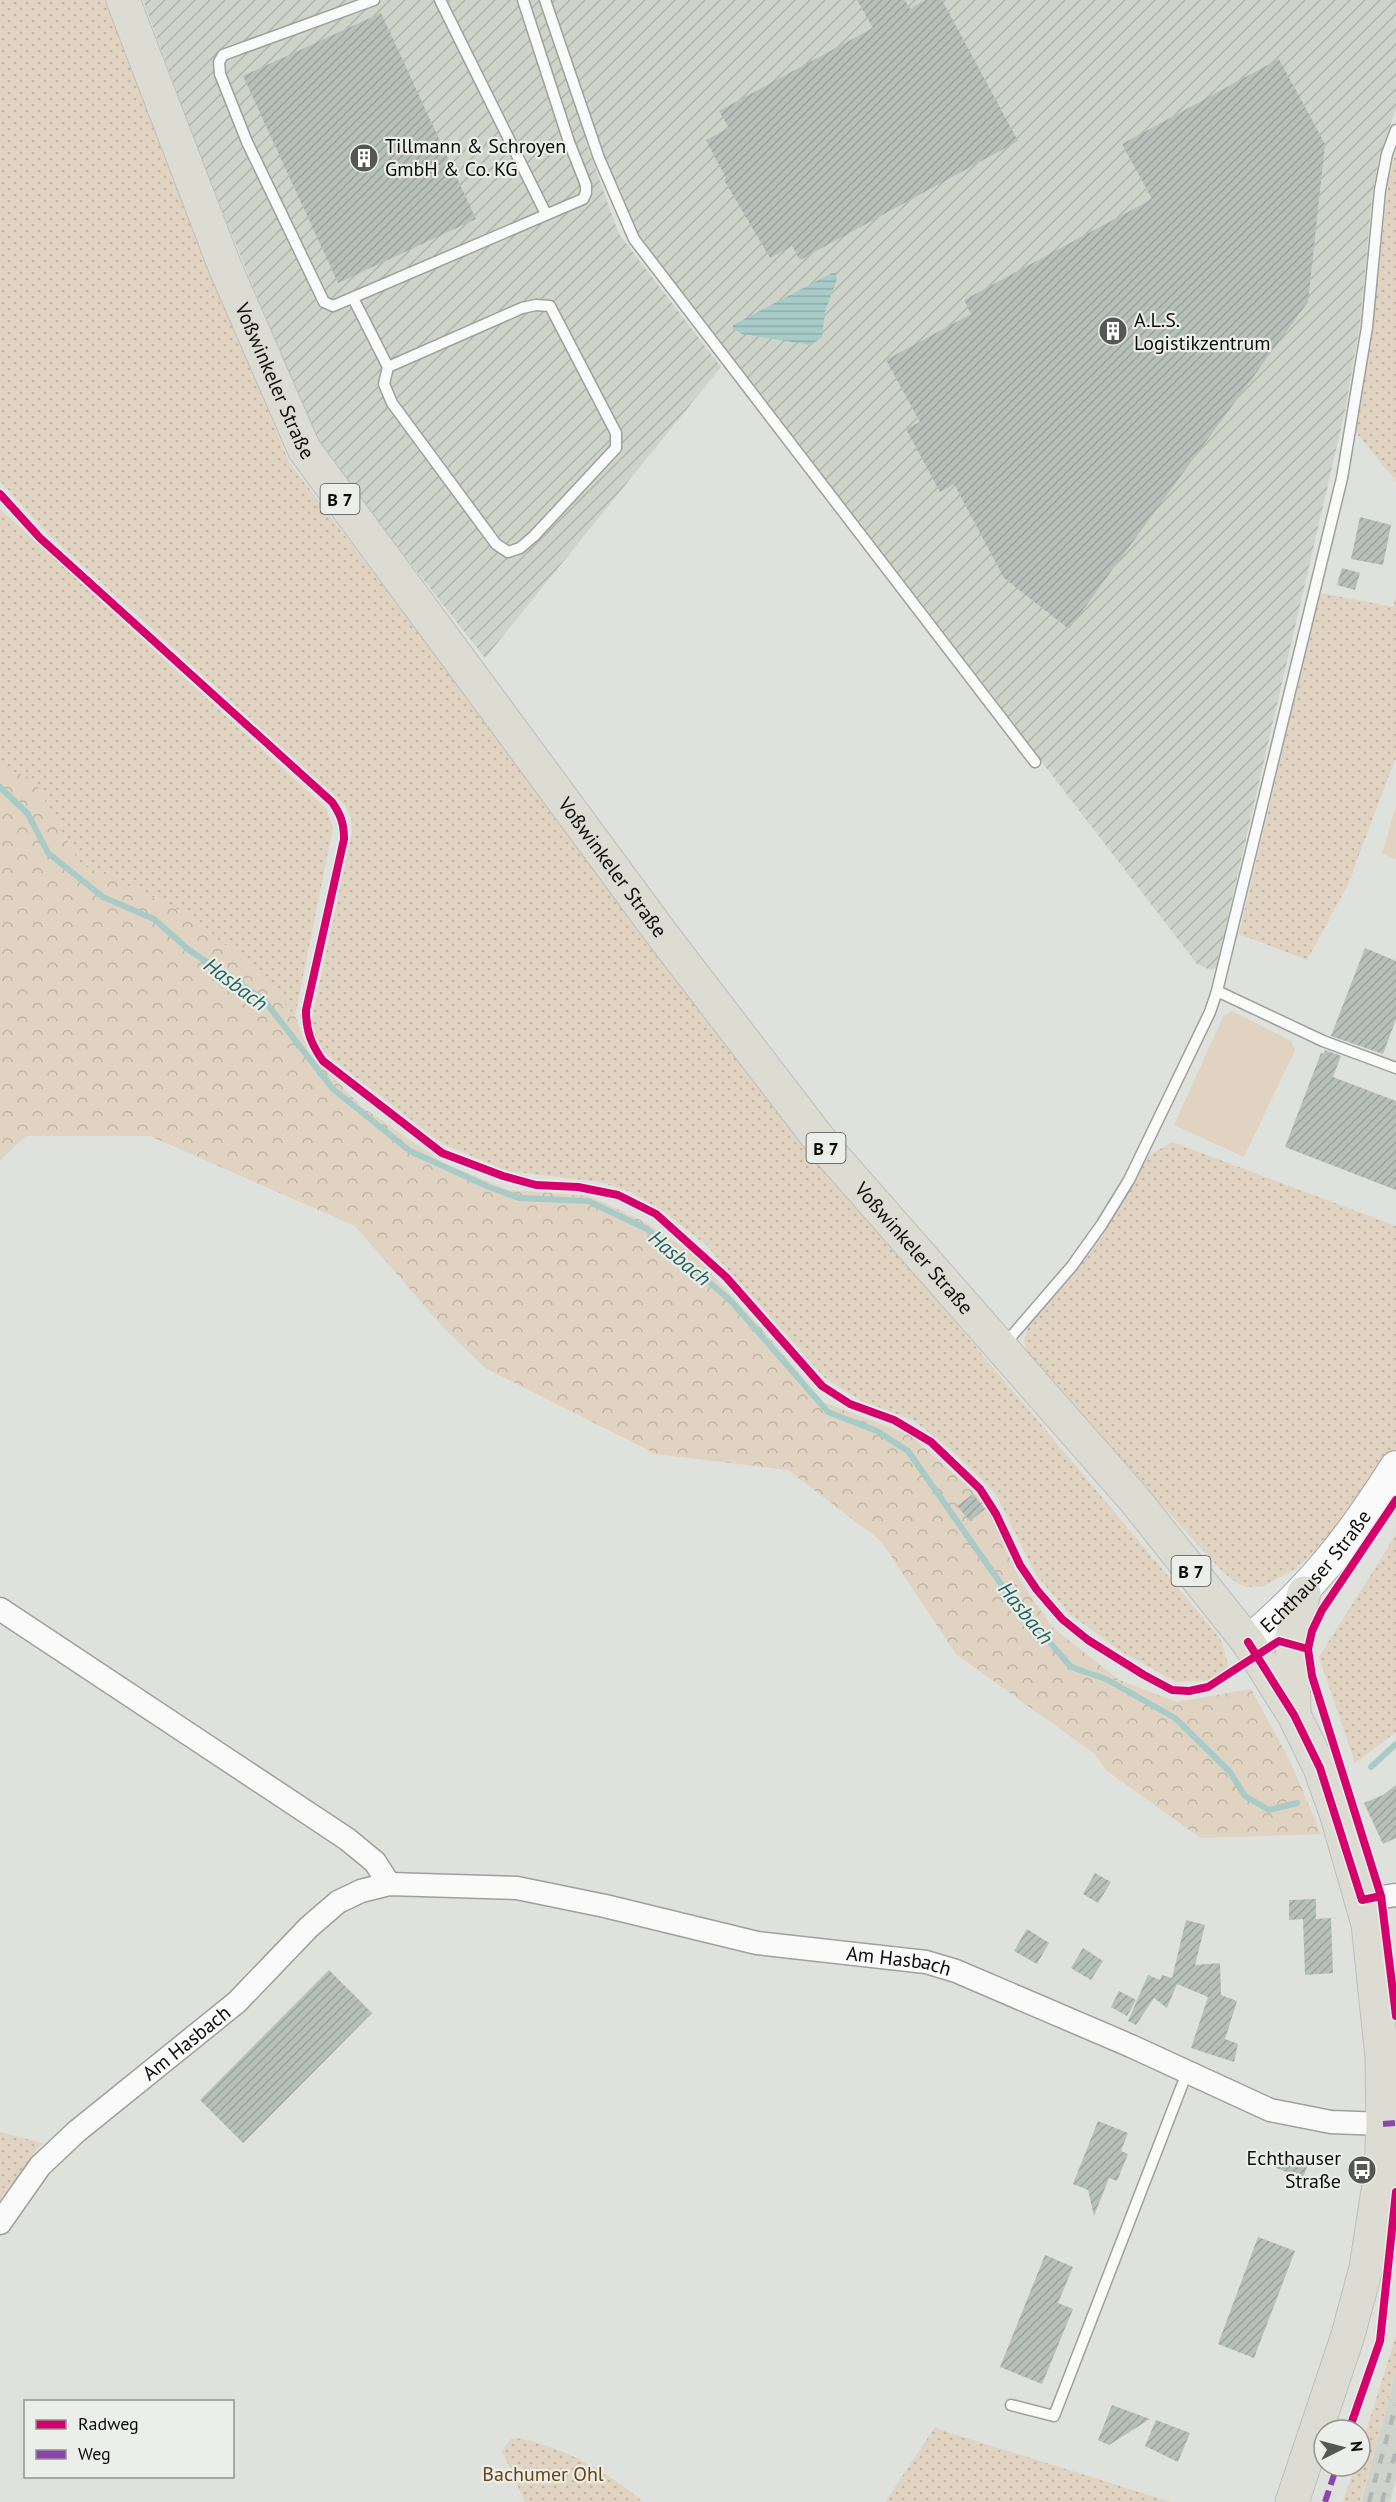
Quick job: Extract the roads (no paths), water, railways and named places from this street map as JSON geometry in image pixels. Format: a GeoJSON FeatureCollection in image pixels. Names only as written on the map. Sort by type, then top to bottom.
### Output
{"type":"FeatureCollection","features":[{"type":"Feature","properties":{"kind":"main road","name":"Voßwinkeler Straße"},"geometry":{"type":"LineString","coordinates":[[123,0],[225,267],[304,449],[636,899],[826,1148],[1134,1499],[1248,1642]]}},
{"type":"Feature","properties":{"kind":"main road","name":"Echthauser Straße"},"geometry":{"type":"LineString","coordinates":[[1248,1642],[1304,1593],[1340,1551],[1396,1467]]}},
{"type":"Feature","properties":{"kind":"main road"},"geometry":{"type":"LineString","coordinates":[[1294,1715],[1291,1675],[1292,1637],[1304,1593]]}},
{"type":"Feature","properties":{"kind":"main road","name":"B 7"},"geometry":{"type":"LineString","coordinates":[[1248,1642],[1294,1715],[1320,1768],[1362,1900],[1377,1988],[1383,2124],[1381,2172],[1366,2268],[1348,2335],[1292,2502]]}},
{"type":"Feature","properties":{"kind":"street"},"geometry":{"type":"LineString","coordinates":[[0,1609],[347,1839],[375,1862],[389,1884]]}},
{"type":"Feature","properties":{"kind":"street","name":"Am Hasbach"},"geometry":{"type":"LineString","coordinates":[[0,2223],[40,2166],[76,2132],[237,2002],[309,1927],[338,1902],[361,1891],[389,1884],[517,1887],[757,1943],[926,1962],[965,1975],[1188,2070],[1270,2110],[1331,2122],[1383,2124]]}},
{"type":"Feature","properties":{"kind":"street"},"geometry":{"type":"LineString","coordinates":[[1362,1900],[1396,1895]]}},
{"type":"Feature","properties":{"kind":"lane"},"geometry":{"type":"LineString","coordinates":[[374,0],[223,55],[219,62],[220,74],[247,142],[324,302],[333,306],[583,198],[586,185],[562,122],[523,0]]}},
{"type":"Feature","properties":{"kind":"lane"},"geometry":{"type":"LineString","coordinates":[[440,0],[546,214]]}},
{"type":"Feature","properties":{"kind":"lane"},"geometry":{"type":"LineString","coordinates":[[544,0],[599,159],[634,240],[1035,762]]}},
{"type":"Feature","properties":{"kind":"lane"},"geometry":{"type":"LineString","coordinates":[[1000,1349],[1072,1266],[1129,1180],[1210,1012],[1217,991],[1342,478],[1367,327],[1380,190],[1387,154],[1396,130]]}},
{"type":"Feature","properties":{"kind":"lane"},"geometry":{"type":"LineString","coordinates":[[353,298],[388,367],[384,384],[392,404],[496,544],[508,552],[520,548],[534,536],[616,448],[616,433],[550,306],[536,304],[522,308],[388,367]]}},
{"type":"Feature","properties":{"kind":"lane"},"geometry":{"type":"LineString","coordinates":[[1217,991],[1323,1041],[1396,1068]]}},
{"type":"Feature","properties":{"kind":"lane"},"geometry":{"type":"LineString","coordinates":[[1011,2405],[1054,2416],[1188,2070]]}},
{"type":"Feature","properties":{"kind":"water"},"geometry":{"type":"Polygon","coordinates":[[[832,273],[836,273],[837,279],[825,312],[822,337],[811,345],[742,334],[733,329],[733,325],[832,273]]]}},
{"type":"Feature","properties":{"kind":"waterway","name":"Hasbach"},"geometry":{"type":"LineString","coordinates":[[0,787],[28,814],[48,853],[103,897],[154,919],[189,950],[264,1000],[333,1089],[410,1151],[519,1198],[588,1201],[647,1229],[731,1301],[828,1412],[877,1431],[908,1451],[1008,1594],[1071,1667],[1106,1679],[1175,1718],[1230,1772],[1245,1796],[1269,1810],[1297,1803]]}},
{"type":"Feature","properties":{"kind":"waterway","name":"Hasbach"},"geometry":{"type":"LineString","coordinates":[[1371,1767],[1396,1744]]}},
{"type":"Feature","properties":{"kind":"railway"},"geometry":{"type":"LineString","coordinates":[[1369,2502],[1396,2405]]}},
{"type":"Feature","properties":{"kind":"railway"},"geometry":{"type":"LineString","coordinates":[[1382,2502],[1396,2451]]}},
{"type":"Feature","properties":{"kind":"place","name":"Tillmann & Schroyen GmbH & Co. KG"},"geometry":{"type":"Point","coordinates":[364,158]}},
{"type":"Feature","properties":{"kind":"place","name":"A.L.S. Logistikzentrum"},"geometry":{"type":"Point","coordinates":[1113,331]}},
{"type":"Feature","properties":{"kind":"place","name":"Echthauser Straße"},"geometry":{"type":"Point","coordinates":[1362,2170]}},
{"type":"Feature","properties":{"kind":"park label","name":"Bachumer Ohl"},"geometry":{"type":"Point","coordinates":[543,2474]}}]}
